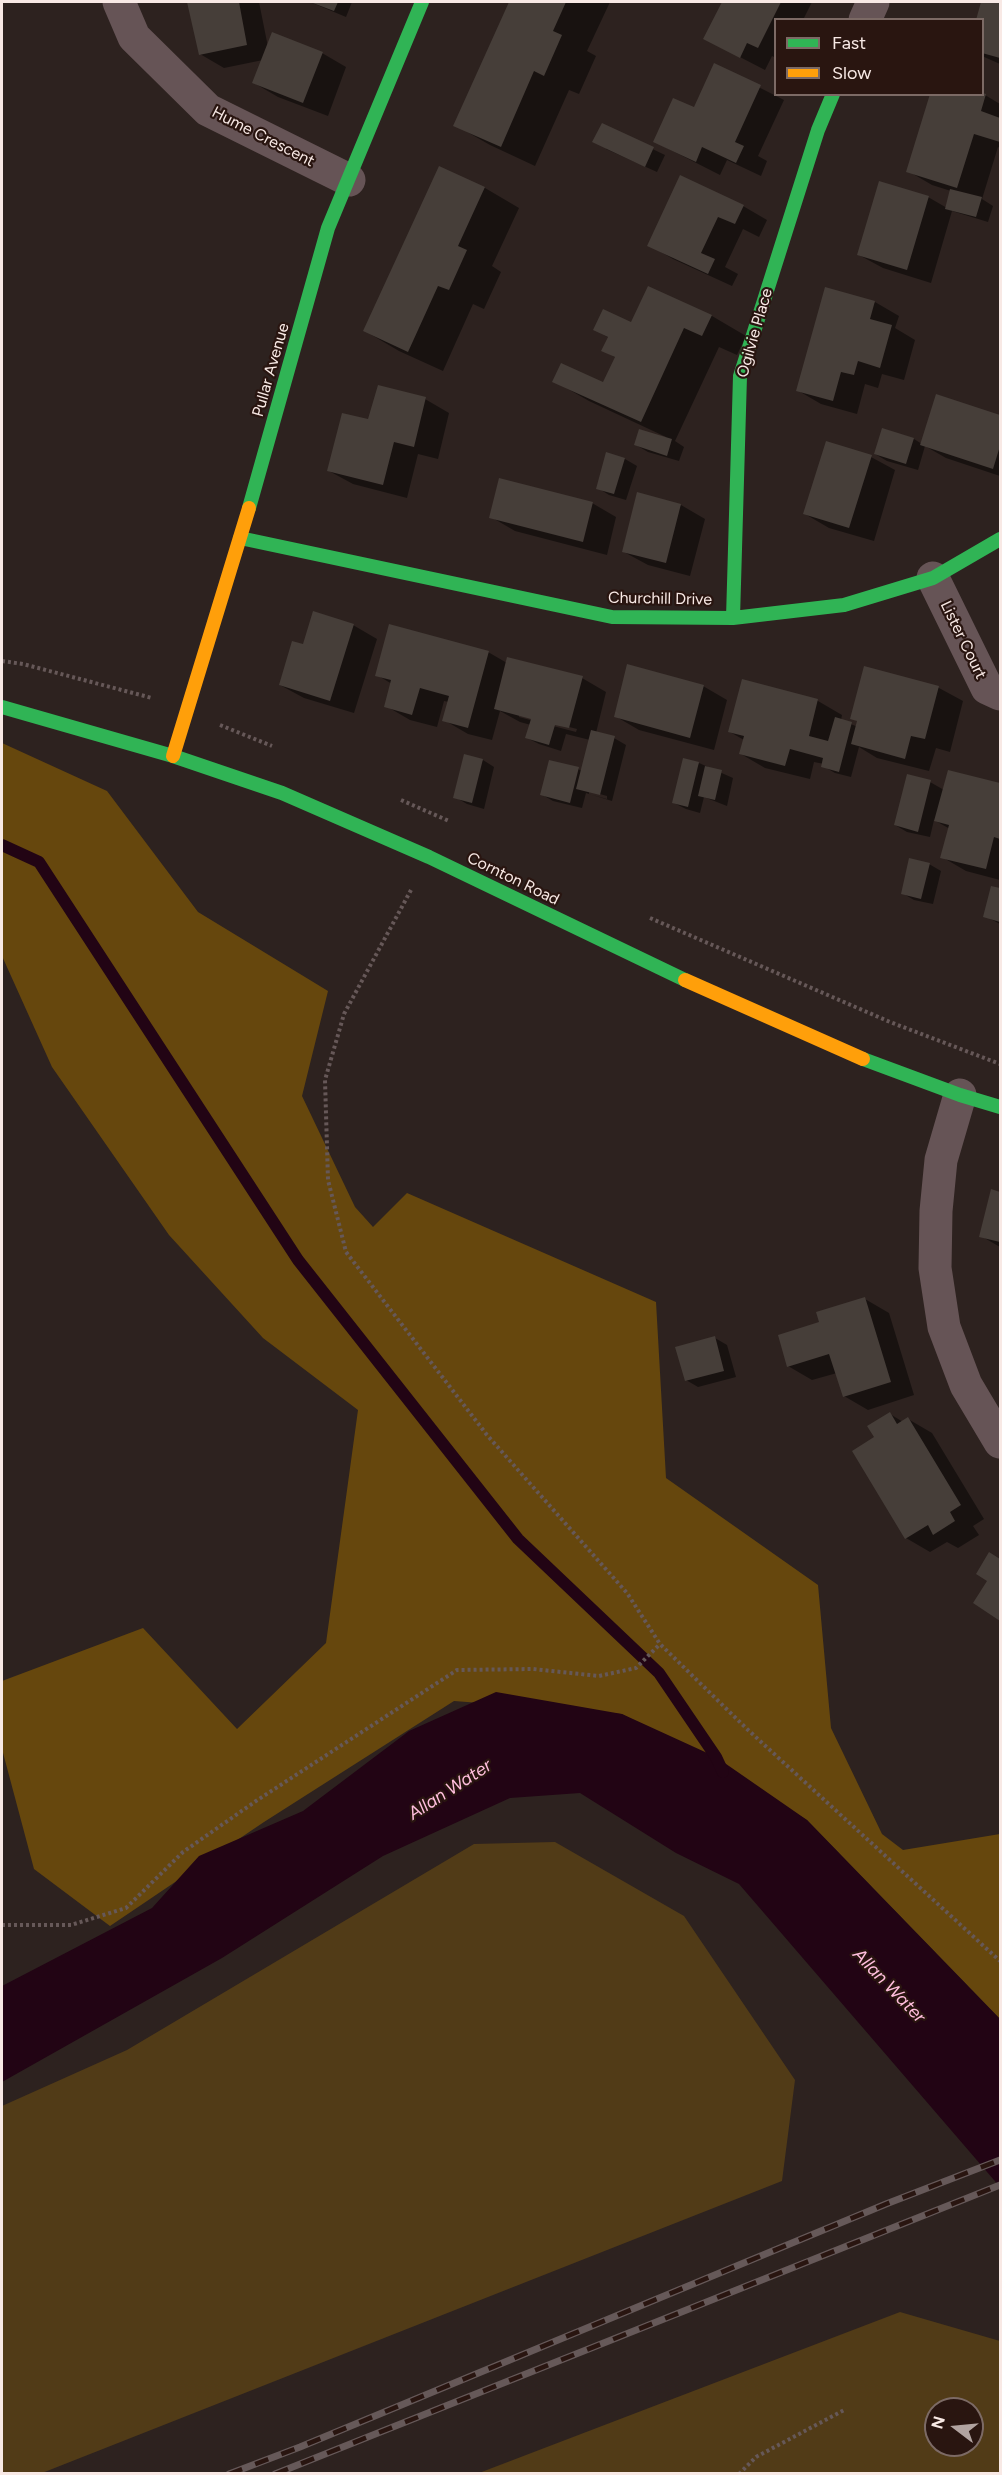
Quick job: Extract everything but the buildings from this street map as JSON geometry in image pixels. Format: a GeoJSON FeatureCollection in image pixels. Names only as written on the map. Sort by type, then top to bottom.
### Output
{"type":"FeatureCollection","features":[{"type":"Feature","properties":{"kind":"street","name":"Hume Crescent"},"geometry":{"type":"LineString","coordinates":[[119,2],[134,37],[208,110],[349,180]]}},
{"type":"Feature","properties":{"kind":"street","name":"Pullar Avenue"},"geometry":{"type":"LineString","coordinates":[[173,756],[240,538],[328,228],[422,2]]}},
{"type":"Feature","properties":{"kind":"street"},"geometry":{"type":"LineString","coordinates":[[866,18],[873,2]]}},
{"type":"Feature","properties":{"kind":"street","name":"Ogilvie Place"},"geometry":{"type":"LineString","coordinates":[[733,618],[740,376],[818,130],[832,96]]}},
{"type":"Feature","properties":{"kind":"street","name":"Churchill Drive"},"geometry":{"type":"LineString","coordinates":[[240,538],[612,617],[733,618],[844,606],[933,578],[1000,539]]}},
{"type":"Feature","properties":{"kind":"street","name":"Lister Court"},"geometry":{"type":"LineString","coordinates":[[933,578],[987,688],[1000,694]]}},
{"type":"Feature","properties":{"kind":"street","name":"Cornton Road"},"geometry":{"type":"LineString","coordinates":[[2,706],[173,756],[282,793],[429,857],[718,996],[839,1050],[960,1095],[1000,1107]]}},
{"type":"Feature","properties":{"kind":"street"},"geometry":{"type":"LineString","coordinates":[[960,1095],[941,1160],[936,1211],[935,1268],[944,1327],[966,1385],[1000,1442]]}},
{"type":"Feature","properties":{"kind":"path"},"geometry":{"type":"LineString","coordinates":[[429,857],[344,1014],[325,1080],[328,1180],[346,1252],[487,1435],[627,1593],[660,1644],[858,1833],[1000,1961]]}},
{"type":"Feature","properties":{"kind":"path"},"geometry":{"type":"LineString","coordinates":[[2,1925],[71,1925],[126,1908],[183,1852],[256,1801],[457,1670],[533,1669],[599,1676],[636,1668],[660,1644]]}},
{"type":"Feature","properties":{"kind":"path"},"geometry":{"type":"LineString","coordinates":[[739,2474],[756,2457],[846,2409]]}},
{"type":"Feature","properties":{"kind":"shaded area"},"geometry":{"type":"Polygon","coordinates":[[[2,743],[107,791],[198,912],[328,991],[302,1096],[355,1207],[373,1227],[407,1193],[656,1302],[666,1478],[818,1585],[831,1728],[882,1834],[903,1850],[1000,1834],[1000,2019],[807,1820],[622,1714],[454,1701],[264,1822],[110,1926],[34,1869],[2,1749],[2,1681],[143,1628],[237,1729],[326,1643],[358,1410],[263,1338],[169,1235],[52,1067],[2,956],[2,743]]]}},
{"type":"Feature","properties":{"kind":"shaded area"},"geometry":{"type":"Polygon","coordinates":[[[555,1842],[684,1916],[795,2080],[782,2181],[42,2473],[2,2473],[2,2106],[127,2050],[474,1844],[555,1842]]]}},
{"type":"Feature","properties":{"kind":"shaded area"},"geometry":{"type":"Polygon","coordinates":[[[900,2312],[1000,2341],[1000,2473],[479,2473],[900,2312]]]}},
{"type":"Feature","properties":{"kind":"water","name":"Allan Water"},"geometry":{"type":"Polygon","coordinates":[[[496,1692],[622,1714],[716,1757],[807,1820],[1000,2019],[1000,2187],[739,1884],[676,1853],[580,1793],[510,1798],[383,1856],[222,1958],[2,2082],[2,1986],[152,1908],[199,1856],[303,1811],[409,1731],[496,1692]]]}},
{"type":"Feature","properties":{"kind":"waterway"},"geometry":{"type":"LineString","coordinates":[[2,845],[39,862],[298,1260],[518,1539],[659,1673],[716,1757],[723,1772]]}},
{"type":"Feature","properties":{"kind":"railway"},"geometry":{"type":"LineString","coordinates":[[229,2474],[300,2447],[886,2204],[1000,2160]]}},
{"type":"Feature","properties":{"kind":"railway"},"geometry":{"type":"LineString","coordinates":[[275,2474],[1000,2185]]}},
{"type":"Feature","properties":{"kind":"traffic: fast"},"geometry":{"type":"LineString","coordinates":[[249,508],[328,228],[422,2]]}},
{"type":"Feature","properties":{"kind":"traffic: fast"},"geometry":{"type":"LineString","coordinates":[[733,618],[740,376],[818,130],[832,96]]}},
{"type":"Feature","properties":{"kind":"traffic: fast"},"geometry":{"type":"LineString","coordinates":[[240,538],[612,617],[733,618],[844,605],[933,578],[1000,539]]}},
{"type":"Feature","properties":{"kind":"traffic: fast"},"geometry":{"type":"LineString","coordinates":[[2,707],[173,756],[282,793],[429,857],[685,980]]}},
{"type":"Feature","properties":{"kind":"traffic: fast"},"geometry":{"type":"LineString","coordinates":[[863,1059],[960,1095],[1000,1107]]}},
{"type":"Feature","properties":{"kind":"traffic: slow"},"geometry":{"type":"LineString","coordinates":[[173,756],[249,508]]}},
{"type":"Feature","properties":{"kind":"traffic: slow"},"geometry":{"type":"LineString","coordinates":[[685,980],[863,1059]]}}]}
